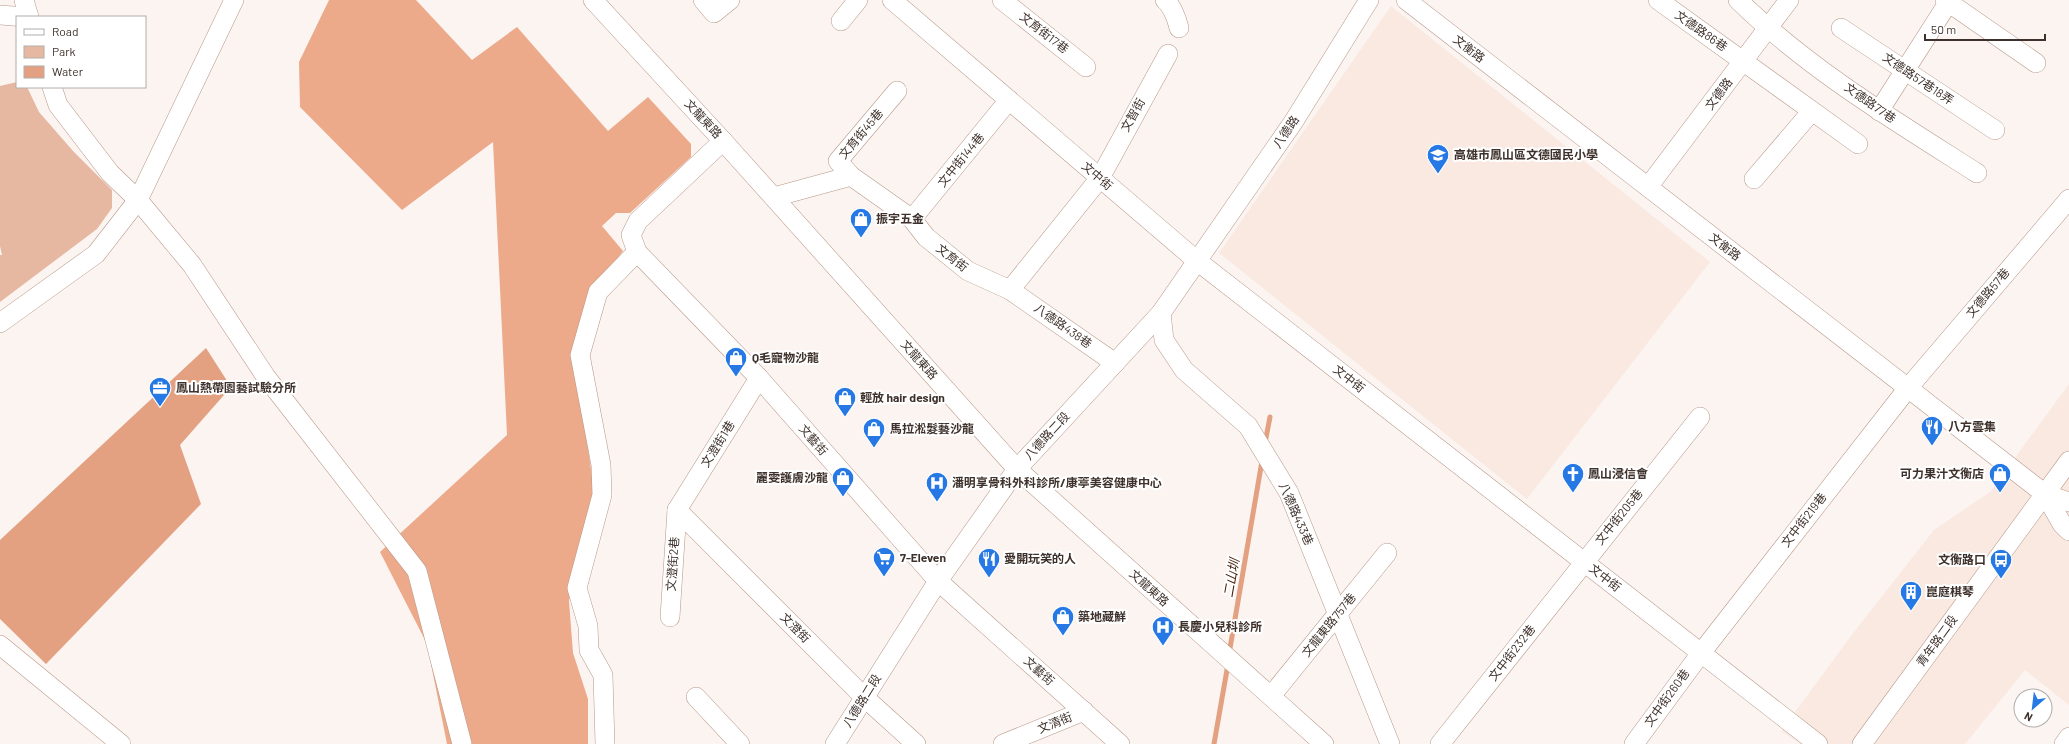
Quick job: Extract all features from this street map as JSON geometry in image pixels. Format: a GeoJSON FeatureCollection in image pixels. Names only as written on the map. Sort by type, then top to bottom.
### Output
{"type":"FeatureCollection","features":[{"type":"Feature","properties":{"kind":"street"},"geometry":{"type":"LineString","coordinates":[[24,0],[29,16]]}},
{"type":"Feature","properties":{"kind":"street"},"geometry":{"type":"LineString","coordinates":[[0,323],[96,254],[138,200],[234,0]]}},
{"type":"Feature","properties":{"kind":"street","name":"文龍東路"},"geometry":{"type":"LineString","coordinates":[[593,0],[774,197],[1017,470],[1324,744]]}},
{"type":"Feature","properties":{"kind":"street"},"geometry":{"type":"LineString","coordinates":[[703,0],[714,12],[730,0]]}},
{"type":"Feature","properties":{"kind":"street"},"geometry":{"type":"LineString","coordinates":[[841,21],[858,0]]}},
{"type":"Feature","properties":{"kind":"street","name":"文中街"},"geometry":{"type":"LineString","coordinates":[[892,0],[1196,260],[1818,744]]}},
{"type":"Feature","properties":{"kind":"street","name":"文育街17巷"},"geometry":{"type":"LineString","coordinates":[[1002,0],[1086,66]]}},
{"type":"Feature","properties":{"kind":"street"},"geometry":{"type":"LineString","coordinates":[[1165,0],[1178,22],[1179,28]]}},
{"type":"Feature","properties":{"kind":"street","name":"八德路"},"geometry":{"type":"LineString","coordinates":[[1196,260],[1294,121],[1369,0]]}},
{"type":"Feature","properties":{"kind":"street","name":"文衡路"},"geometry":{"type":"LineString","coordinates":[[1406,0],[2045,494],[2069,502]]}},
{"type":"Feature","properties":{"kind":"street","name":"文德路86巷"},"geometry":{"type":"LineString","coordinates":[[1658,0],[1744,61]]}},
{"type":"Feature","properties":{"kind":"street","name":"文德路77巷"},"geometry":{"type":"LineString","coordinates":[[1738,0],[1766,28],[1879,111],[1977,172]]}},
{"type":"Feature","properties":{"kind":"street","name":"文德路"},"geometry":{"type":"LineString","coordinates":[[1648,187],[1744,61],[1766,28],[1789,0]]}},
{"type":"Feature","properties":{"kind":"street"},"geometry":{"type":"LineString","coordinates":[[1879,111],[1906,70],[1947,1],[2036,63]]}},
{"type":"Feature","properties":{"kind":"street"},"geometry":{"type":"LineString","coordinates":[[0,15],[16,16]]}},
{"type":"Feature","properties":{"kind":"street","name":"文德路57巷18弄"},"geometry":{"type":"LineString","coordinates":[[1841,28],[1995,130]]}},
{"type":"Feature","properties":{"kind":"street","name":"文智街"},"geometry":{"type":"LineString","coordinates":[[1100,178],[1168,54]]}},
{"type":"Feature","properties":{"kind":"street"},"geometry":{"type":"LineString","coordinates":[[1744,61],[1858,144]]}},
{"type":"Feature","properties":{"kind":"street"},"geometry":{"type":"LineString","coordinates":[[52,88],[58,105],[110,173],[138,200],[192,266],[266,377],[417,571],[462,744]]}},
{"type":"Feature","properties":{"kind":"street","name":"文育街45巷"},"geometry":{"type":"LineString","coordinates":[[851,176],[838,161],[897,91]]}},
{"type":"Feature","properties":{"kind":"street","name":"文中街144巷"},"geometry":{"type":"LineString","coordinates":[[912,219],[1009,100]]}},
{"type":"Feature","properties":{"kind":"street"},"geometry":{"type":"LineString","coordinates":[[1754,179],[1812,111]]}},
{"type":"Feature","properties":{"kind":"street","name":"文藝街"},"geometry":{"type":"LineString","coordinates":[[723,141],[638,221],[631,235],[637,252],[759,378],[938,581],[1120,744]]}},
{"type":"Feature","properties":{"kind":"street"},"geometry":{"type":"LineString","coordinates":[[774,197],[851,176]]}},
{"type":"Feature","properties":{"kind":"street","name":"文育街"},"geometry":{"type":"LineString","coordinates":[[851,176],[912,219],[926,237],[968,271],[1010,290]]}},
{"type":"Feature","properties":{"kind":"street"},"geometry":{"type":"LineString","coordinates":[[1010,290],[1100,178]]}},
{"type":"Feature","properties":{"kind":"street","name":"文德路57巷"},"geometry":{"type":"LineString","coordinates":[[1908,388],[2069,199]]}},
{"type":"Feature","properties":{"kind":"street"},"geometry":{"type":"LineString","coordinates":[[605,744],[603,676],[589,650],[588,626],[577,588],[602,495],[601,465],[580,355],[598,292],[637,252]]}},
{"type":"Feature","properties":{"kind":"street","name":"八德路二段"},"geometry":{"type":"LineString","coordinates":[[835,744],[938,581],[1017,470],[1161,313],[1196,260]]}},
{"type":"Feature","properties":{"kind":"street","name":"八德路438巷"},"geometry":{"type":"LineString","coordinates":[[1010,290],[1115,362]]}},
{"type":"Feature","properties":{"kind":"street","name":"八德路433巷"},"geometry":{"type":"LineString","coordinates":[[1161,313],[1164,340],[1184,370],[1248,426],[1289,493],[1390,744]]}},
{"type":"Feature","properties":{"kind":"street","name":"文澄街1巷"},"geometry":{"type":"LineString","coordinates":[[677,510],[759,378]]}},
{"type":"Feature","properties":{"kind":"street","name":"文中街219巷"},"geometry":{"type":"LineString","coordinates":[[1701,653],[1908,388]]}},
{"type":"Feature","properties":{"kind":"street","name":"文中街205巷"},"geometry":{"type":"LineString","coordinates":[[1584,562],[1700,416]]}},
{"type":"Feature","properties":{"kind":"street","name":"青年路二段"},"geometry":{"type":"LineString","coordinates":[[1862,744],[2069,460]]}},
{"type":"Feature","properties":{"kind":"street","name":"文衡路"},"geometry":{"type":"LineString","coordinates":[[2045,494],[2062,524],[2069,531]]}},
{"type":"Feature","properties":{"kind":"street","name":"文澄街2巷"},"geometry":{"type":"LineString","coordinates":[[670,617],[677,510]]}},
{"type":"Feature","properties":{"kind":"street","name":"文澄街"},"geometry":{"type":"LineString","coordinates":[[677,510],[864,697],[916,744]]}},
{"type":"Feature","properties":{"kind":"street","name":"文龍東路757巷"},"geometry":{"type":"LineString","coordinates":[[1271,696],[1387,553]]}},
{"type":"Feature","properties":{"kind":"street","name":"文中街232巷"},"geometry":{"type":"LineString","coordinates":[[1440,744],[1584,562]]}},
{"type":"Feature","properties":{"kind":"street"},"geometry":{"type":"LineString","coordinates":[[0,645],[121,744]]}},
{"type":"Feature","properties":{"kind":"street","name":"文中街260巷"},"geometry":{"type":"LineString","coordinates":[[1634,744],[1701,653]]}},
{"type":"Feature","properties":{"kind":"street"},"geometry":{"type":"LineString","coordinates":[[696,697],[740,744]]}},
{"type":"Feature","properties":{"kind":"street","name":"文清街"},"geometry":{"type":"LineString","coordinates":[[1003,744],[1084,711]]}},
{"type":"Feature","properties":{"kind":"street"},"geometry":{"type":"LineString","coordinates":[[2064,744],[2069,737]]}},
{"type":"Feature","properties":{"kind":"shaded area"},"geometry":{"type":"Polygon","coordinates":[[[329,0],[416,0],[472,60],[517,27],[608,131],[648,97],[691,144],[691,157],[630,213],[616,213],[602,226],[623,251],[594,289],[574,351],[594,490],[569,601],[573,653],[588,699],[588,744],[447,744],[427,644],[380,552],[507,435],[493,142],[402,210],[300,107],[299,62],[329,0]]]}},
{"type":"Feature","properties":{"kind":"shaded area","name":"高雄市鳳山區文德國民小學"},"geometry":{"type":"Polygon","coordinates":[[[1391,6],[1710,262],[1527,499],[1219,253],[1391,6]]]}},
{"type":"Feature","properties":{"kind":"shaded area"},"geometry":{"type":"Polygon","coordinates":[[[2069,384],[2069,705],[2053,692],[2053,688],[2048,688],[2025,670],[1965,744],[1801,744],[1781,731],[1854,632],[1934,530],[1990,492],[2069,384]]]}},
{"type":"Feature","properties":{"kind":"green space"},"geometry":{"type":"Polygon","coordinates":[[[16,82],[16,88],[27,88],[39,112],[73,151],[112,190],[112,208],[97,229],[0,302],[0,255],[2,255],[0,246],[0,86],[16,82]]]}},
{"type":"Feature","properties":{"kind":"water"},"geometry":{"type":"Polygon","coordinates":[[[206,348],[231,387],[180,445],[201,504],[46,664],[0,619],[0,540],[206,348]]]}},
{"type":"Feature","properties":{"kind":"waterway","name":"二山圳"},"geometry":{"type":"LineString","coordinates":[[1265,443],[1270,417]]}},
{"type":"Feature","properties":{"kind":"waterway","name":"二山圳"},"geometry":{"type":"LineString","coordinates":[[1229,654],[1262,461]]}},
{"type":"Feature","properties":{"kind":"waterway","name":"二山圳"},"geometry":{"type":"LineString","coordinates":[[1214,744],[1228,664]]}},
{"type":"Feature","properties":{"kind":"place","name":"高雄市鳳山區文德國民小學"},"geometry":{"type":"Point","coordinates":[1438,174]}},
{"type":"Feature","properties":{"kind":"place","name":"振宇五金"},"geometry":{"type":"Point","coordinates":[861,238]}},
{"type":"Feature","properties":{"kind":"place","name":"Q毛寵物沙龍"},"geometry":{"type":"Point","coordinates":[736,378]}},
{"type":"Feature","properties":{"kind":"place","name":"鳳山熱帶園藝試驗分所"},"geometry":{"type":"Point","coordinates":[160,408]}},
{"type":"Feature","properties":{"kind":"place","name":"輕放 hair design"},"geometry":{"type":"Point","coordinates":[845,418]}},
{"type":"Feature","properties":{"kind":"place","name":"八方雲集"},"geometry":{"type":"Point","coordinates":[1932,446]}},
{"type":"Feature","properties":{"kind":"place","name":"馬拉淞髮藝沙龍"},"geometry":{"type":"Point","coordinates":[874,448]}},
{"type":"Feature","properties":{"kind":"place","name":"鳳山浸信會"},"geometry":{"type":"Point","coordinates":[1573,494]}},
{"type":"Feature","properties":{"kind":"place","name":"可力果汁文衡店"},"geometry":{"type":"Point","coordinates":[2000,494]}},
{"type":"Feature","properties":{"kind":"place","name":"麗雯護膚沙龍"},"geometry":{"type":"Point","coordinates":[843,498]}},
{"type":"Feature","properties":{"kind":"place","name":"潘明享骨科外科診所/康葶美容健康中心"},"geometry":{"type":"Point","coordinates":[937,502]}},
{"type":"Feature","properties":{"kind":"place","name":"7-Eleven"},"geometry":{"type":"Point","coordinates":[884,578]}},
{"type":"Feature","properties":{"kind":"place","name":"愛開玩笑的人"},"geometry":{"type":"Point","coordinates":[989,578]}},
{"type":"Feature","properties":{"kind":"place","name":"文衡路口"},"geometry":{"type":"Point","coordinates":[2001,580]}},
{"type":"Feature","properties":{"kind":"place","name":"崑庭棋琴"},"geometry":{"type":"Point","coordinates":[1911,612]}},
{"type":"Feature","properties":{"kind":"place","name":"築地藏鮮"},"geometry":{"type":"Point","coordinates":[1063,636]}},
{"type":"Feature","properties":{"kind":"place","name":"長慶小兒科診所"},"geometry":{"type":"Point","coordinates":[1163,646]}}]}
